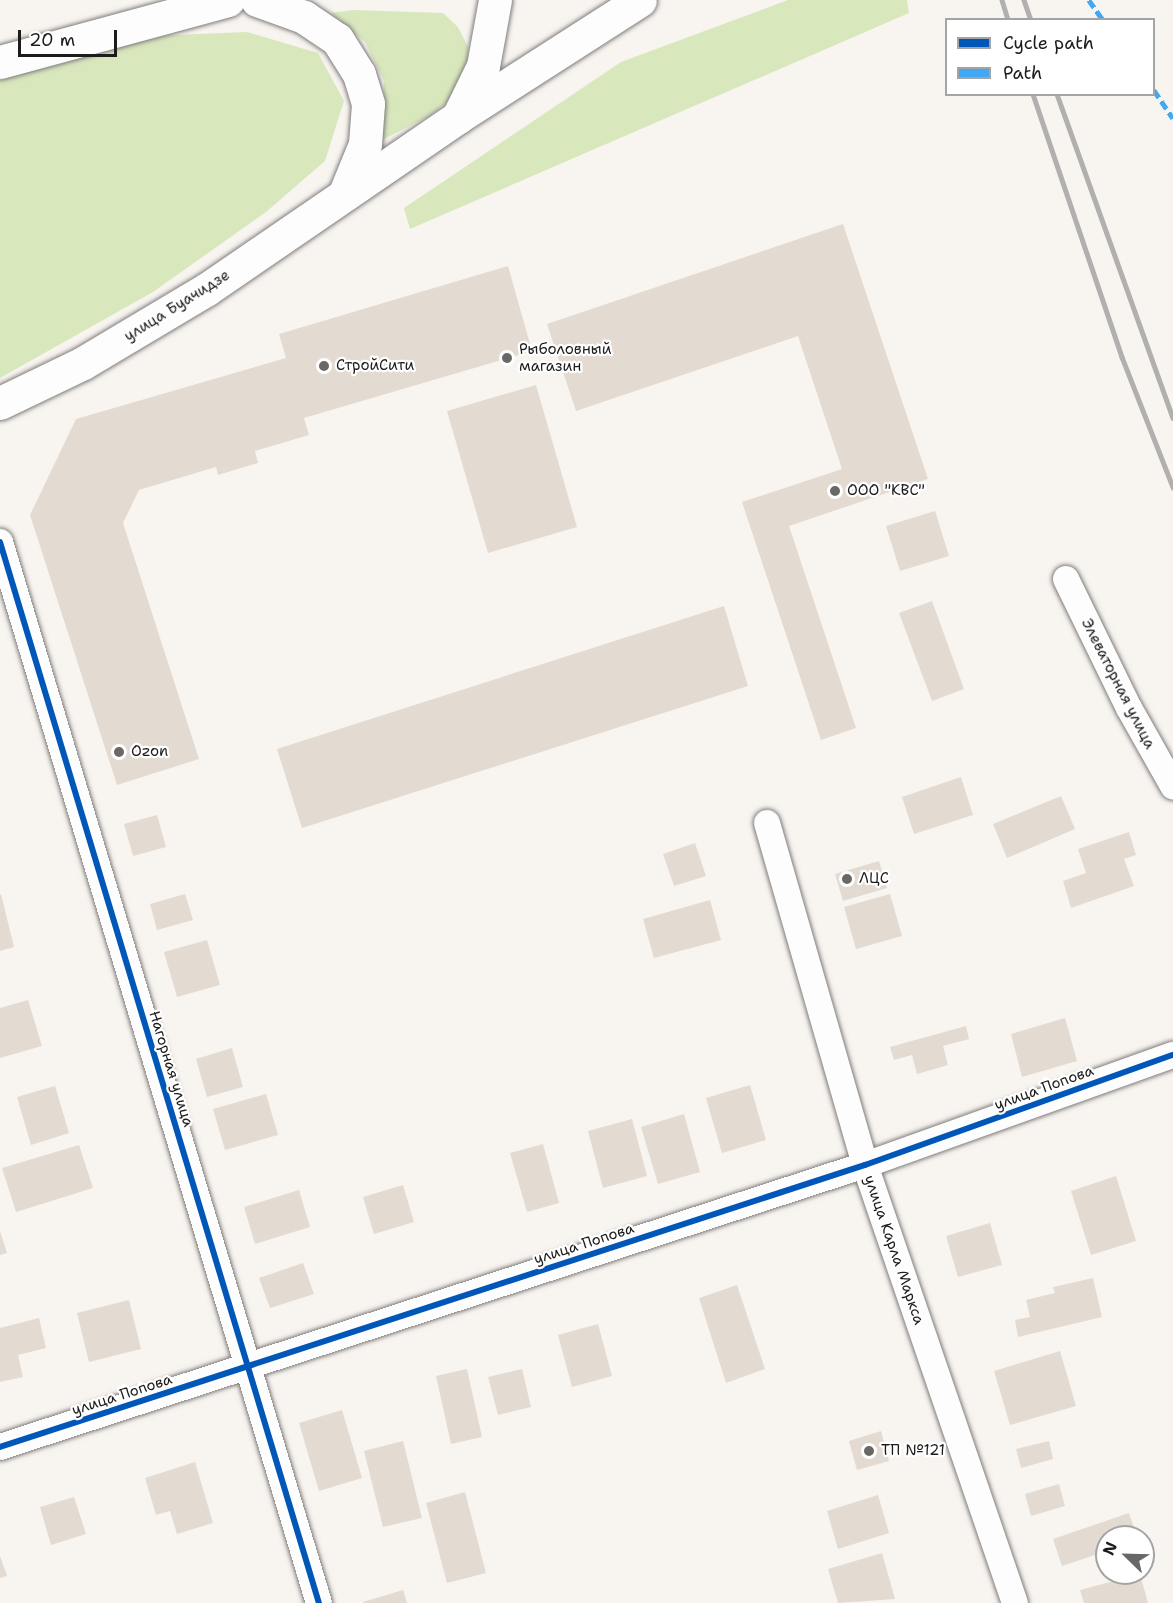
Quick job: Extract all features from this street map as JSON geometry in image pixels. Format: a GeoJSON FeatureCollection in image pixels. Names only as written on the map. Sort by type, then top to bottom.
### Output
{"type":"FeatureCollection","features":[{"type":"Feature","properties":{"kind":"main road"},"geometry":{"type":"LineString","coordinates":[[0,62],[228,0]]}},
{"type":"Feature","properties":{"kind":"main road"},"geometry":{"type":"LineString","coordinates":[[257,0],[304,16],[337,39],[359,74],[368,104],[365,144],[345,193]]}},
{"type":"Feature","properties":{"kind":"main road"},"geometry":{"type":"LineString","coordinates":[[458,117],[483,66],[495,0]]}},
{"type":"Feature","properties":{"kind":"main road","name":"улица Буачидзе"},"geometry":{"type":"LineString","coordinates":[[0,403],[83,363],[207,289],[458,117],[640,0]]}},
{"type":"Feature","properties":{"kind":"street","name":"Нагорная улица"},"geometry":{"type":"LineString","coordinates":[[0,542],[319,1603]]}},
{"type":"Feature","properties":{"kind":"street","name":"Элеваторная улица"},"geometry":{"type":"LineString","coordinates":[[1066,579],[1129,708],[1173,786]]}},
{"type":"Feature","properties":{"kind":"street","name":"улица Карла Маркса"},"geometry":{"type":"LineString","coordinates":[[767,823],[864,1165],[1015,1603]]}},
{"type":"Feature","properties":{"kind":"street","name":"улица Попова"},"geometry":{"type":"LineString","coordinates":[[0,1447],[248,1368],[864,1165],[1173,1055]]}},
{"type":"Feature","properties":{"kind":"green space"},"geometry":{"type":"Polygon","coordinates":[[[788,0],[907,0],[909,13],[410,229],[404,208],[621,62],[788,0]]]}},
{"type":"Feature","properties":{"kind":"green space"},"geometry":{"type":"Polygon","coordinates":[[[353,10],[443,13],[458,27],[468,47],[470,68],[464,88],[431,115],[382,140],[384,81],[365,42],[331,13],[353,10]]]}},
{"type":"Feature","properties":{"kind":"green space"},"geometry":{"type":"Polygon","coordinates":[[[247,32],[318,53],[344,101],[325,161],[266,212],[153,292],[0,378],[0,77],[149,36],[247,32]]]}},
{"type":"Feature","properties":{"kind":"building","name":"ООО \"КВС\""},"geometry":{"type":"Polygon","coordinates":[[[843,224],[928,479],[789,526],[856,728],[821,740],[742,502],[842,469],[798,336],[576,411],[547,324],[843,224]]]}},
{"type":"Feature","properties":{"kind":"building"},"geometry":{"type":"Polygon","coordinates":[[[508,266],[532,351],[304,418],[309,435],[255,451],[258,463],[218,475],[216,467],[139,490],[123,523],[199,759],[117,785],[30,515],[76,419],[286,358],[279,334],[508,266]]]}},
{"type":"Feature","properties":{"kind":"building"},"geometry":{"type":"Polygon","coordinates":[[[536,385],[577,527],[488,553],[447,411],[536,385]]]}},
{"type":"Feature","properties":{"kind":"building"},"geometry":{"type":"Polygon","coordinates":[[[935,511],[949,556],[900,571],[886,526],[935,511]]]}},
{"type":"Feature","properties":{"kind":"building"},"geometry":{"type":"Polygon","coordinates":[[[932,601],[964,689],[932,701],[899,613],[932,601]]]}},
{"type":"Feature","properties":{"kind":"building"},"geometry":{"type":"Polygon","coordinates":[[[724,606],[748,686],[302,828],[277,749],[724,606]]]}},
{"type":"Feature","properties":{"kind":"building"},"geometry":{"type":"Polygon","coordinates":[[[961,777],[973,815],[914,834],[902,797],[961,777]]]}},
{"type":"Feature","properties":{"kind":"building"},"geometry":{"type":"Polygon","coordinates":[[[1061,796],[1075,829],[1007,858],[993,824],[1061,796]]]}},
{"type":"Feature","properties":{"kind":"building"},"geometry":{"type":"Polygon","coordinates":[[[157,815],[166,847],[133,856],[124,824],[157,815]]]}},
{"type":"Feature","properties":{"kind":"building"},"geometry":{"type":"Polygon","coordinates":[[[1129,832],[1136,855],[1124,859],[1134,886],[1071,908],[1063,881],[1086,873],[1078,849],[1129,832]]]}},
{"type":"Feature","properties":{"kind":"building"},"geometry":{"type":"Polygon","coordinates":[[[695,843],[706,876],[674,886],[663,854],[695,843]]]}},
{"type":"Feature","properties":{"kind":"building"},"geometry":{"type":"Polygon","coordinates":[[[879,861],[887,888],[843,901],[835,874],[879,861]]]}},
{"type":"Feature","properties":{"kind":"building"},"geometry":{"type":"Polygon","coordinates":[[[185,894],[193,920],[157,930],[150,904],[185,894]]]}},
{"type":"Feature","properties":{"kind":"building"},"geometry":{"type":"Polygon","coordinates":[[[890,894],[902,936],[856,949],[844,907],[890,894]]]}},
{"type":"Feature","properties":{"kind":"building"},"geometry":{"type":"Polygon","coordinates":[[[0,895],[14,947],[0,951],[0,895]]]}},
{"type":"Feature","properties":{"kind":"building"},"geometry":{"type":"Polygon","coordinates":[[[710,900],[721,940],[654,958],[643,919],[710,900]]]}},
{"type":"Feature","properties":{"kind":"building"},"geometry":{"type":"Polygon","coordinates":[[[207,940],[220,985],[177,997],[164,952],[207,940]]]}},
{"type":"Feature","properties":{"kind":"building"},"geometry":{"type":"Polygon","coordinates":[[[28,1000],[42,1046],[0,1058],[0,1008],[28,1000]]]}},
{"type":"Feature","properties":{"kind":"building"},"geometry":{"type":"Polygon","coordinates":[[[1065,1018],[1077,1061],[1022,1077],[1011,1034],[1065,1018]]]}},
{"type":"Feature","properties":{"kind":"building"},"geometry":{"type":"Polygon","coordinates":[[[966,1026],[969,1039],[943,1046],[948,1065],[917,1074],[912,1055],[894,1060],[890,1047],[966,1026]]]}},
{"type":"Feature","properties":{"kind":"building"},"geometry":{"type":"Polygon","coordinates":[[[232,1048],[243,1087],[207,1097],[196,1059],[232,1048]]]}},
{"type":"Feature","properties":{"kind":"building"},"geometry":{"type":"Polygon","coordinates":[[[750,1085],[766,1140],[722,1153],[706,1098],[750,1085]]]}},
{"type":"Feature","properties":{"kind":"building"},"geometry":{"type":"Polygon","coordinates":[[[55,1086],[69,1133],[31,1145],[17,1097],[55,1086]]]}},
{"type":"Feature","properties":{"kind":"building"},"geometry":{"type":"Polygon","coordinates":[[[266,1094],[278,1135],[225,1150],[213,1109],[266,1094]]]}},
{"type":"Feature","properties":{"kind":"building"},"geometry":{"type":"Polygon","coordinates":[[[684,1114],[700,1172],[658,1184],[641,1127],[684,1114]]]}},
{"type":"Feature","properties":{"kind":"building"},"geometry":{"type":"Polygon","coordinates":[[[632,1119],[647,1176],[603,1188],[588,1131],[632,1119]]]}},
{"type":"Feature","properties":{"kind":"building"},"geometry":{"type":"Polygon","coordinates":[[[543,1144],[559,1203],[527,1212],[510,1153],[543,1144]]]}},
{"type":"Feature","properties":{"kind":"building"},"geometry":{"type":"Polygon","coordinates":[[[79,1145],[93,1188],[16,1212],[2,1168],[79,1145]]]}},
{"type":"Feature","properties":{"kind":"building"},"geometry":{"type":"Polygon","coordinates":[[[1116,1176],[1136,1241],[1091,1255],[1071,1191],[1116,1176]]]}},
{"type":"Feature","properties":{"kind":"building"},"geometry":{"type":"Polygon","coordinates":[[[403,1185],[414,1222],[374,1234],[363,1197],[403,1185]]]}},
{"type":"Feature","properties":{"kind":"building"},"geometry":{"type":"Polygon","coordinates":[[[299,1190],[310,1227],[255,1244],[244,1207],[299,1190]]]}},
{"type":"Feature","properties":{"kind":"building"},"geometry":{"type":"Polygon","coordinates":[[[990,1223],[1002,1265],[958,1277],[946,1236],[990,1223]]]}},
{"type":"Feature","properties":{"kind":"building"},"geometry":{"type":"Polygon","coordinates":[[[0,1231],[7,1253],[0,1255],[0,1231]]]}},
{"type":"Feature","properties":{"kind":"building"},"geometry":{"type":"Polygon","coordinates":[[[303,1263],[314,1294],[270,1308],[259,1278],[303,1263]]]}},
{"type":"Feature","properties":{"kind":"building"},"geometry":{"type":"Polygon","coordinates":[[[1093,1278],[1102,1317],[1018,1337],[1015,1320],[1030,1317],[1026,1300],[1055,1293],[1053,1287],[1093,1278]]]}},
{"type":"Feature","properties":{"kind":"building"},"geometry":{"type":"Polygon","coordinates":[[[737,1285],[765,1369],[726,1383],[699,1298],[737,1285]]]}},
{"type":"Feature","properties":{"kind":"building"},"geometry":{"type":"Polygon","coordinates":[[[129,1300],[141,1349],[89,1362],[77,1313],[129,1300]]]}},
{"type":"Feature","properties":{"kind":"building"},"geometry":{"type":"Polygon","coordinates":[[[39,1318],[46,1348],[18,1355],[23,1377],[0,1382],[0,1328],[39,1318]]]}},
{"type":"Feature","properties":{"kind":"building"},"geometry":{"type":"Polygon","coordinates":[[[598,1324],[612,1376],[572,1387],[558,1335],[598,1324]]]}},
{"type":"Feature","properties":{"kind":"building"},"geometry":{"type":"Polygon","coordinates":[[[1060,1351],[1076,1406],[1010,1425],[994,1371],[1060,1351]]]}},
{"type":"Feature","properties":{"kind":"building"},"geometry":{"type":"Polygon","coordinates":[[[467,1369],[482,1437],[451,1444],[436,1376],[467,1369]]]}},
{"type":"Feature","properties":{"kind":"building"},"geometry":{"type":"Polygon","coordinates":[[[522,1369],[531,1407],[498,1415],[488,1377],[522,1369]]]}},
{"type":"Feature","properties":{"kind":"building"},"geometry":{"type":"Polygon","coordinates":[[[342,1410],[362,1478],[319,1491],[299,1423],[342,1410]]]}},
{"type":"Feature","properties":{"kind":"building","name":"ТП №121"},"geometry":{"type":"Polygon","coordinates":[[[881,1431],[889,1461],[857,1470],[849,1441],[881,1431]]]}},
{"type":"Feature","properties":{"kind":"building"},"geometry":{"type":"Polygon","coordinates":[[[403,1441],[422,1518],[383,1527],[364,1451],[403,1441]]]}},
{"type":"Feature","properties":{"kind":"building"},"geometry":{"type":"Polygon","coordinates":[[[1049,1441],[1053,1459],[1021,1468],[1016,1449],[1049,1441]]]}},
{"type":"Feature","properties":{"kind":"building"},"geometry":{"type":"Polygon","coordinates":[[[195,1462],[213,1523],[177,1534],[170,1511],[156,1515],[145,1478],[195,1462]]]}},
{"type":"Feature","properties":{"kind":"building"},"geometry":{"type":"Polygon","coordinates":[[[1059,1484],[1065,1506],[1031,1516],[1025,1494],[1059,1484]]]}},
{"type":"Feature","properties":{"kind":"building"},"geometry":{"type":"Polygon","coordinates":[[[465,1492],[486,1573],[447,1583],[426,1503],[465,1492]]]}},
{"type":"Feature","properties":{"kind":"building"},"geometry":{"type":"Polygon","coordinates":[[[878,1495],[889,1533],[838,1549],[827,1511],[878,1495]]]}},
{"type":"Feature","properties":{"kind":"building"},"geometry":{"type":"Polygon","coordinates":[[[74,1497],[86,1534],[51,1545],[40,1507],[74,1497]]]}},
{"type":"Feature","properties":{"kind":"building"},"geometry":{"type":"Polygon","coordinates":[[[1129,1513],[1133,1525],[1095,1525],[1095,1555],[1062,1566],[1053,1539],[1129,1513]]]}},
{"type":"Feature","properties":{"kind":"building"},"geometry":{"type":"Polygon","coordinates":[[[882,1553],[895,1599],[838,1603],[828,1569],[882,1553]]]}},
{"type":"Feature","properties":{"kind":"building"},"geometry":{"type":"Polygon","coordinates":[[[0,1556],[7,1576],[0,1578],[0,1556]]]}},
{"type":"Feature","properties":{"kind":"building"},"geometry":{"type":"Polygon","coordinates":[[[1099,1585],[1143,1585],[1148,1603],[1084,1603],[1080,1590],[1099,1585]]]}},
{"type":"Feature","properties":{"kind":"building"},"geometry":{"type":"Polygon","coordinates":[[[403,1590],[407,1603],[363,1603],[363,1602],[403,1590]]]}},
{"type":"Feature","properties":{"kind":"railway"},"geometry":{"type":"LineString","coordinates":[[1002,0],[1007,18]]}},
{"type":"Feature","properties":{"kind":"railway"},"geometry":{"type":"LineString","coordinates":[[1024,0],[1030,18]]}},
{"type":"Feature","properties":{"kind":"railway"},"geometry":{"type":"LineString","coordinates":[[1034,96],[1122,357],[1173,487]]}},
{"type":"Feature","properties":{"kind":"railway"},"geometry":{"type":"LineString","coordinates":[[1058,96],[1173,418]]}},
{"type":"Feature","properties":{"kind":"marked path"},"geometry":{"type":"LineString","coordinates":[[1089,0],[1102,18]]}},
{"type":"Feature","properties":{"kind":"marked path"},"geometry":{"type":"LineString","coordinates":[[1155,91],[1173,118]]}},
{"type":"Feature","properties":{"kind":"cycle path"},"geometry":{"type":"LineString","coordinates":[[0,542],[319,1603]]}},
{"type":"Feature","properties":{"kind":"cycle path"},"geometry":{"type":"LineString","coordinates":[[0,1447],[865,1165],[1173,1055]]}},
{"type":"Feature","properties":{"kind":"place","name":"Рыболовный магазин"},"geometry":{"type":"Point","coordinates":[507,358]}},
{"type":"Feature","properties":{"kind":"place","name":"СтройСити"},"geometry":{"type":"Point","coordinates":[324,366]}},
{"type":"Feature","properties":{"kind":"place","name":"ООО \"КВС\""},"geometry":{"type":"Point","coordinates":[835,491]}},
{"type":"Feature","properties":{"kind":"place","name":"Ozon"},"geometry":{"type":"Point","coordinates":[119,752]}},
{"type":"Feature","properties":{"kind":"place","name":"ЛЦС"},"geometry":{"type":"Point","coordinates":[847,879]}},
{"type":"Feature","properties":{"kind":"place","name":"ТП №121"},"geometry":{"type":"Point","coordinates":[869,1451]}}]}
